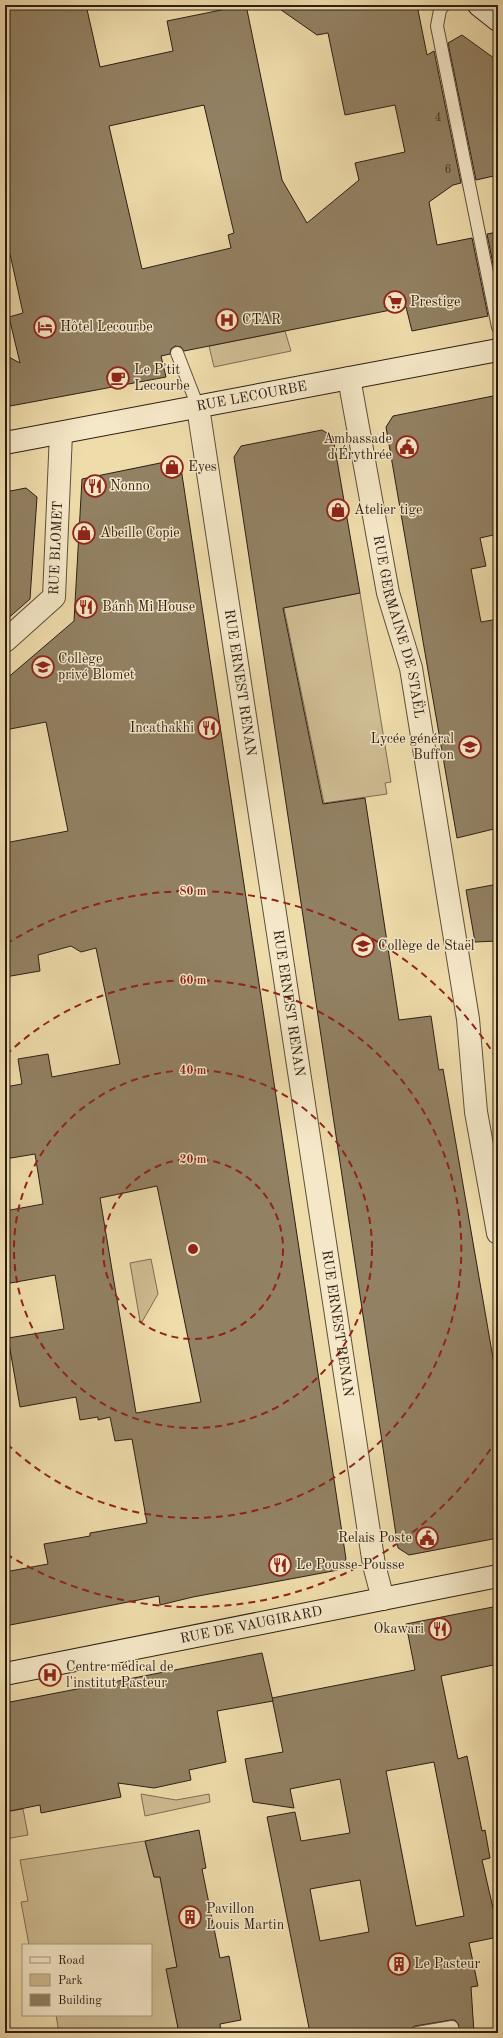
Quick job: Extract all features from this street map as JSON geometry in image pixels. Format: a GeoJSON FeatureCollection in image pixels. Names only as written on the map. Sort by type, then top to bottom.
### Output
{"type":"FeatureCollection","features":[{"type":"Feature","properties":{"kind":"street"},"geometry":{"type":"LineString","coordinates":[[479,5],[498,20]]}},
{"type":"Feature","properties":{"kind":"street","name":"RUE LECOURBE"},"geometry":{"type":"LineString","coordinates":[[5,443],[498,350]]}},
{"type":"Feature","properties":{"kind":"street","name":"RUE GERMAINE DE STAËL"},"geometry":{"type":"LineString","coordinates":[[349,378],[388,593],[411,668],[468,1019],[476,1112],[498,1233]]}},
{"type":"Feature","properties":{"kind":"street","name":"RUE ERNEST RENAN"},"geometry":{"type":"LineString","coordinates":[[198,407],[374,1565],[383,1599]]}},
{"type":"Feature","properties":{"kind":"street","name":"RUE BLOMET"},"geometry":{"type":"LineString","coordinates":[[5,641],[54,597],[61,433]]}},
{"type":"Feature","properties":{"kind":"street","name":"RUE DE VAUGIRARD"},"geometry":{"type":"LineString","coordinates":[[5,1674],[498,1576]]}},
{"type":"Feature","properties":{"kind":"lane"},"geometry":{"type":"LineString","coordinates":[[444,5],[440,10],[437,26],[498,327]]}},
{"type":"Feature","properties":{"kind":"lane"},"geometry":{"type":"LineString","coordinates":[[177,353],[198,407]]}},
{"type":"Feature","properties":{"kind":"lane"},"geometry":{"type":"LineString","coordinates":[[417,2033],[452,2027]]}},
{"type":"Feature","properties":{"kind":"green space"},"geometry":{"type":"Polygon","coordinates":[[[285,331],[291,351],[214,367],[209,346],[285,331]]]}},
{"type":"Feature","properties":{"kind":"green space"},"geometry":{"type":"Polygon","coordinates":[[[360,593],[391,782],[385,783],[387,794],[324,803],[284,608],[360,593]]]}},
{"type":"Feature","properties":{"kind":"green space"},"geometry":{"type":"Polygon","coordinates":[[[151,1259],[158,1294],[142,1322],[140,1321],[130,1263],[151,1259]]]}},
{"type":"Feature","properties":{"kind":"green space"},"geometry":{"type":"Polygon","coordinates":[[[141,1794],[176,1800],[209,1794],[210,1802],[145,1816],[141,1794]]]}},
{"type":"Feature","properties":{"kind":"green space"},"geometry":{"type":"Polygon","coordinates":[[[23,1809],[28,1835],[5,1839],[5,1812],[23,1809]]]}},
{"type":"Feature","properties":{"kind":"green space"},"geometry":{"type":"Polygon","coordinates":[[[145,1841],[154,1877],[160,1877],[177,1967],[167,1969],[179,2032],[59,2033],[56,2016],[152,2016],[152,1944],[29,1944],[21,1902],[28,1901],[20,1860],[145,1841]]]}},
{"type":"Feature","properties":{"kind":"building"},"geometry":{"type":"Polygon","coordinates":[[[5,5],[86,5],[100,67],[173,51],[167,21],[246,5],[282,180],[307,223],[359,180],[355,163],[405,152],[395,105],[345,115],[328,33],[317,35],[274,5],[417,5],[427,55],[434,51],[461,183],[453,185],[429,202],[437,245],[472,238],[488,316],[412,331],[406,307],[184,351],[181,347],[175,346],[171,349],[170,354],[161,356],[166,377],[5,407],[5,355],[20,363],[9,317],[23,313],[10,254],[5,256],[5,5]],[[204,105],[109,126],[142,269],[231,248],[228,235],[234,233],[204,105]]]}},
{"type":"Feature","properties":{"kind":"building"},"geometry":{"type":"Polygon","coordinates":[[[462,35],[498,61],[498,175],[476,180],[448,43],[462,35]]]}},
{"type":"Feature","properties":{"kind":"building"},"geometry":{"type":"Polygon","coordinates":[[[498,232],[498,289],[487,234],[498,232]]]}},
{"type":"Feature","properties":{"kind":"building"},"geometry":{"type":"Polygon","coordinates":[[[498,395],[498,534],[480,538],[486,566],[471,569],[481,622],[498,619],[498,828],[457,838],[386,427],[393,416],[498,395]]]}},
{"type":"Feature","properties":{"kind":"building"},"geometry":{"type":"Polygon","coordinates":[[[322,430],[333,437],[360,593],[283,608],[323,804],[365,798],[399,1020],[431,1016],[439,1070],[443,1069],[498,1387],[498,1538],[409,1555],[398,1548],[234,457],[241,446],[322,430]]]}},
{"type":"Feature","properties":{"kind":"building"},"geometry":{"type":"Polygon","coordinates":[[[170,461],[181,468],[346,1559],[338,1570],[193,1597],[160,1605],[159,1596],[5,1626],[5,1572],[48,1564],[44,1544],[90,1536],[90,1533],[147,1523],[132,1439],[115,1441],[110,1417],[98,1420],[98,1417],[80,1420],[76,1397],[20,1407],[8,1338],[64,1329],[55,1275],[5,1284],[5,1211],[43,1204],[35,1154],[5,1159],[5,1087],[22,1084],[18,1059],[48,1054],[52,1077],[120,1064],[96,948],[81,952],[71,946],[38,955],[40,971],[5,977],[5,843],[68,831],[46,722],[5,730],[5,680],[74,621],[82,479],[170,461]],[[157,1186],[100,1198],[136,1413],[201,1402],[157,1186]]]}},
{"type":"Feature","properties":{"kind":"building"},"geometry":{"type":"Polygon","coordinates":[[[26,488],[37,497],[30,599],[5,621],[5,492],[26,488]]]}},
{"type":"Feature","properties":{"kind":"building"},"geometry":{"type":"Polygon","coordinates":[[[498,884],[498,941],[475,942],[466,890],[498,884]]]}},
{"type":"Feature","properties":{"kind":"building"},"geometry":{"type":"Polygon","coordinates":[[[498,1606],[498,1664],[441,1676],[458,1759],[467,1756],[482,1831],[485,1830],[490,1858],[482,1860],[493,1908],[498,1908],[498,1937],[469,1943],[478,1986],[471,1987],[474,2033],[456,2033],[459,2025],[455,2020],[451,2020],[415,2026],[412,2028],[410,2033],[310,2033],[267,1817],[295,1812],[301,1841],[350,1833],[340,1779],[290,1789],[294,1808],[253,1802],[245,1759],[283,1752],[272,1698],[415,1670],[406,1624],[498,1606]],[[434,1762],[386,1771],[416,1926],[464,1916],[434,1762]],[[360,1880],[310,1889],[320,1941],[369,1932],[360,1880]]]}},
{"type":"Feature","properties":{"kind":"building"},"geometry":{"type":"Polygon","coordinates":[[[262,1653],[273,1701],[217,1711],[226,1762],[189,1770],[191,1780],[154,1788],[118,1783],[121,1797],[41,1813],[40,1805],[5,1812],[5,1703],[262,1653]]]}},
{"type":"Feature","properties":{"kind":"building","name":"Pavillon Louis Martin"},"geometry":{"type":"Polygon","coordinates":[[[199,1830],[206,1868],[202,1869],[220,1958],[229,1956],[241,2020],[220,2024],[221,2033],[179,2033],[166,1969],[177,1967],[160,1877],[154,1877],[145,1841],[199,1830]]]}},
{"type":"Feature","properties":{"kind":"place","name":"Prestige"},"geometry":{"type":"Point","coordinates":[395,302]}},
{"type":"Feature","properties":{"kind":"place","name":"CTAR"},"geometry":{"type":"Point","coordinates":[227,320]}},
{"type":"Feature","properties":{"kind":"place","name":"Hôtel Lecourbe"},"geometry":{"type":"Point","coordinates":[45,327]}},
{"type":"Feature","properties":{"kind":"place","name":"Le P'tit Lecourbe"},"geometry":{"type":"Point","coordinates":[118,378]}},
{"type":"Feature","properties":{"kind":"place","name":"Ambassade d'Érythrée"},"geometry":{"type":"Point","coordinates":[407,447]}},
{"type":"Feature","properties":{"kind":"place","name":"Eyes"},"geometry":{"type":"Point","coordinates":[172,467]}},
{"type":"Feature","properties":{"kind":"place","name":"Nonno"},"geometry":{"type":"Point","coordinates":[95,486]}},
{"type":"Feature","properties":{"kind":"place","name":"Atelier tige"},"geometry":{"type":"Point","coordinates":[338,510]}},
{"type":"Feature","properties":{"kind":"place","name":"Abeille Copie"},"geometry":{"type":"Point","coordinates":[84,533]}},
{"type":"Feature","properties":{"kind":"place","name":"Bánh Mi House"},"geometry":{"type":"Point","coordinates":[86,607]}},
{"type":"Feature","properties":{"kind":"place","name":"Collège privé Blomet"},"geometry":{"type":"Point","coordinates":[43,667]}},
{"type":"Feature","properties":{"kind":"place","name":"Incathakhi"},"geometry":{"type":"Point","coordinates":[209,728]}},
{"type":"Feature","properties":{"kind":"place","name":"Lycée général Buffon"},"geometry":{"type":"Point","coordinates":[470,747]}},
{"type":"Feature","properties":{"kind":"place","name":"Collège de Staël"},"geometry":{"type":"Point","coordinates":[363,946]}},
{"type":"Feature","properties":{"kind":"place","name":"Relais Poste"},"geometry":{"type":"Point","coordinates":[427,1538]}},
{"type":"Feature","properties":{"kind":"place","name":"Le Pousse-Pousse"},"geometry":{"type":"Point","coordinates":[280,1565]}},
{"type":"Feature","properties":{"kind":"place","name":"Okawari"},"geometry":{"type":"Point","coordinates":[440,1629]}},
{"type":"Feature","properties":{"kind":"place","name":"Centre médical de l'institut Pasteur"},"geometry":{"type":"Point","coordinates":[50,1675]}},
{"type":"Feature","properties":{"kind":"place","name":"Pavillon Louis Martin"},"geometry":{"type":"Point","coordinates":[190,1917]}},
{"type":"Feature","properties":{"kind":"place","name":"Le Pasteur"},"geometry":{"type":"Point","coordinates":[399,1964]}}]}
